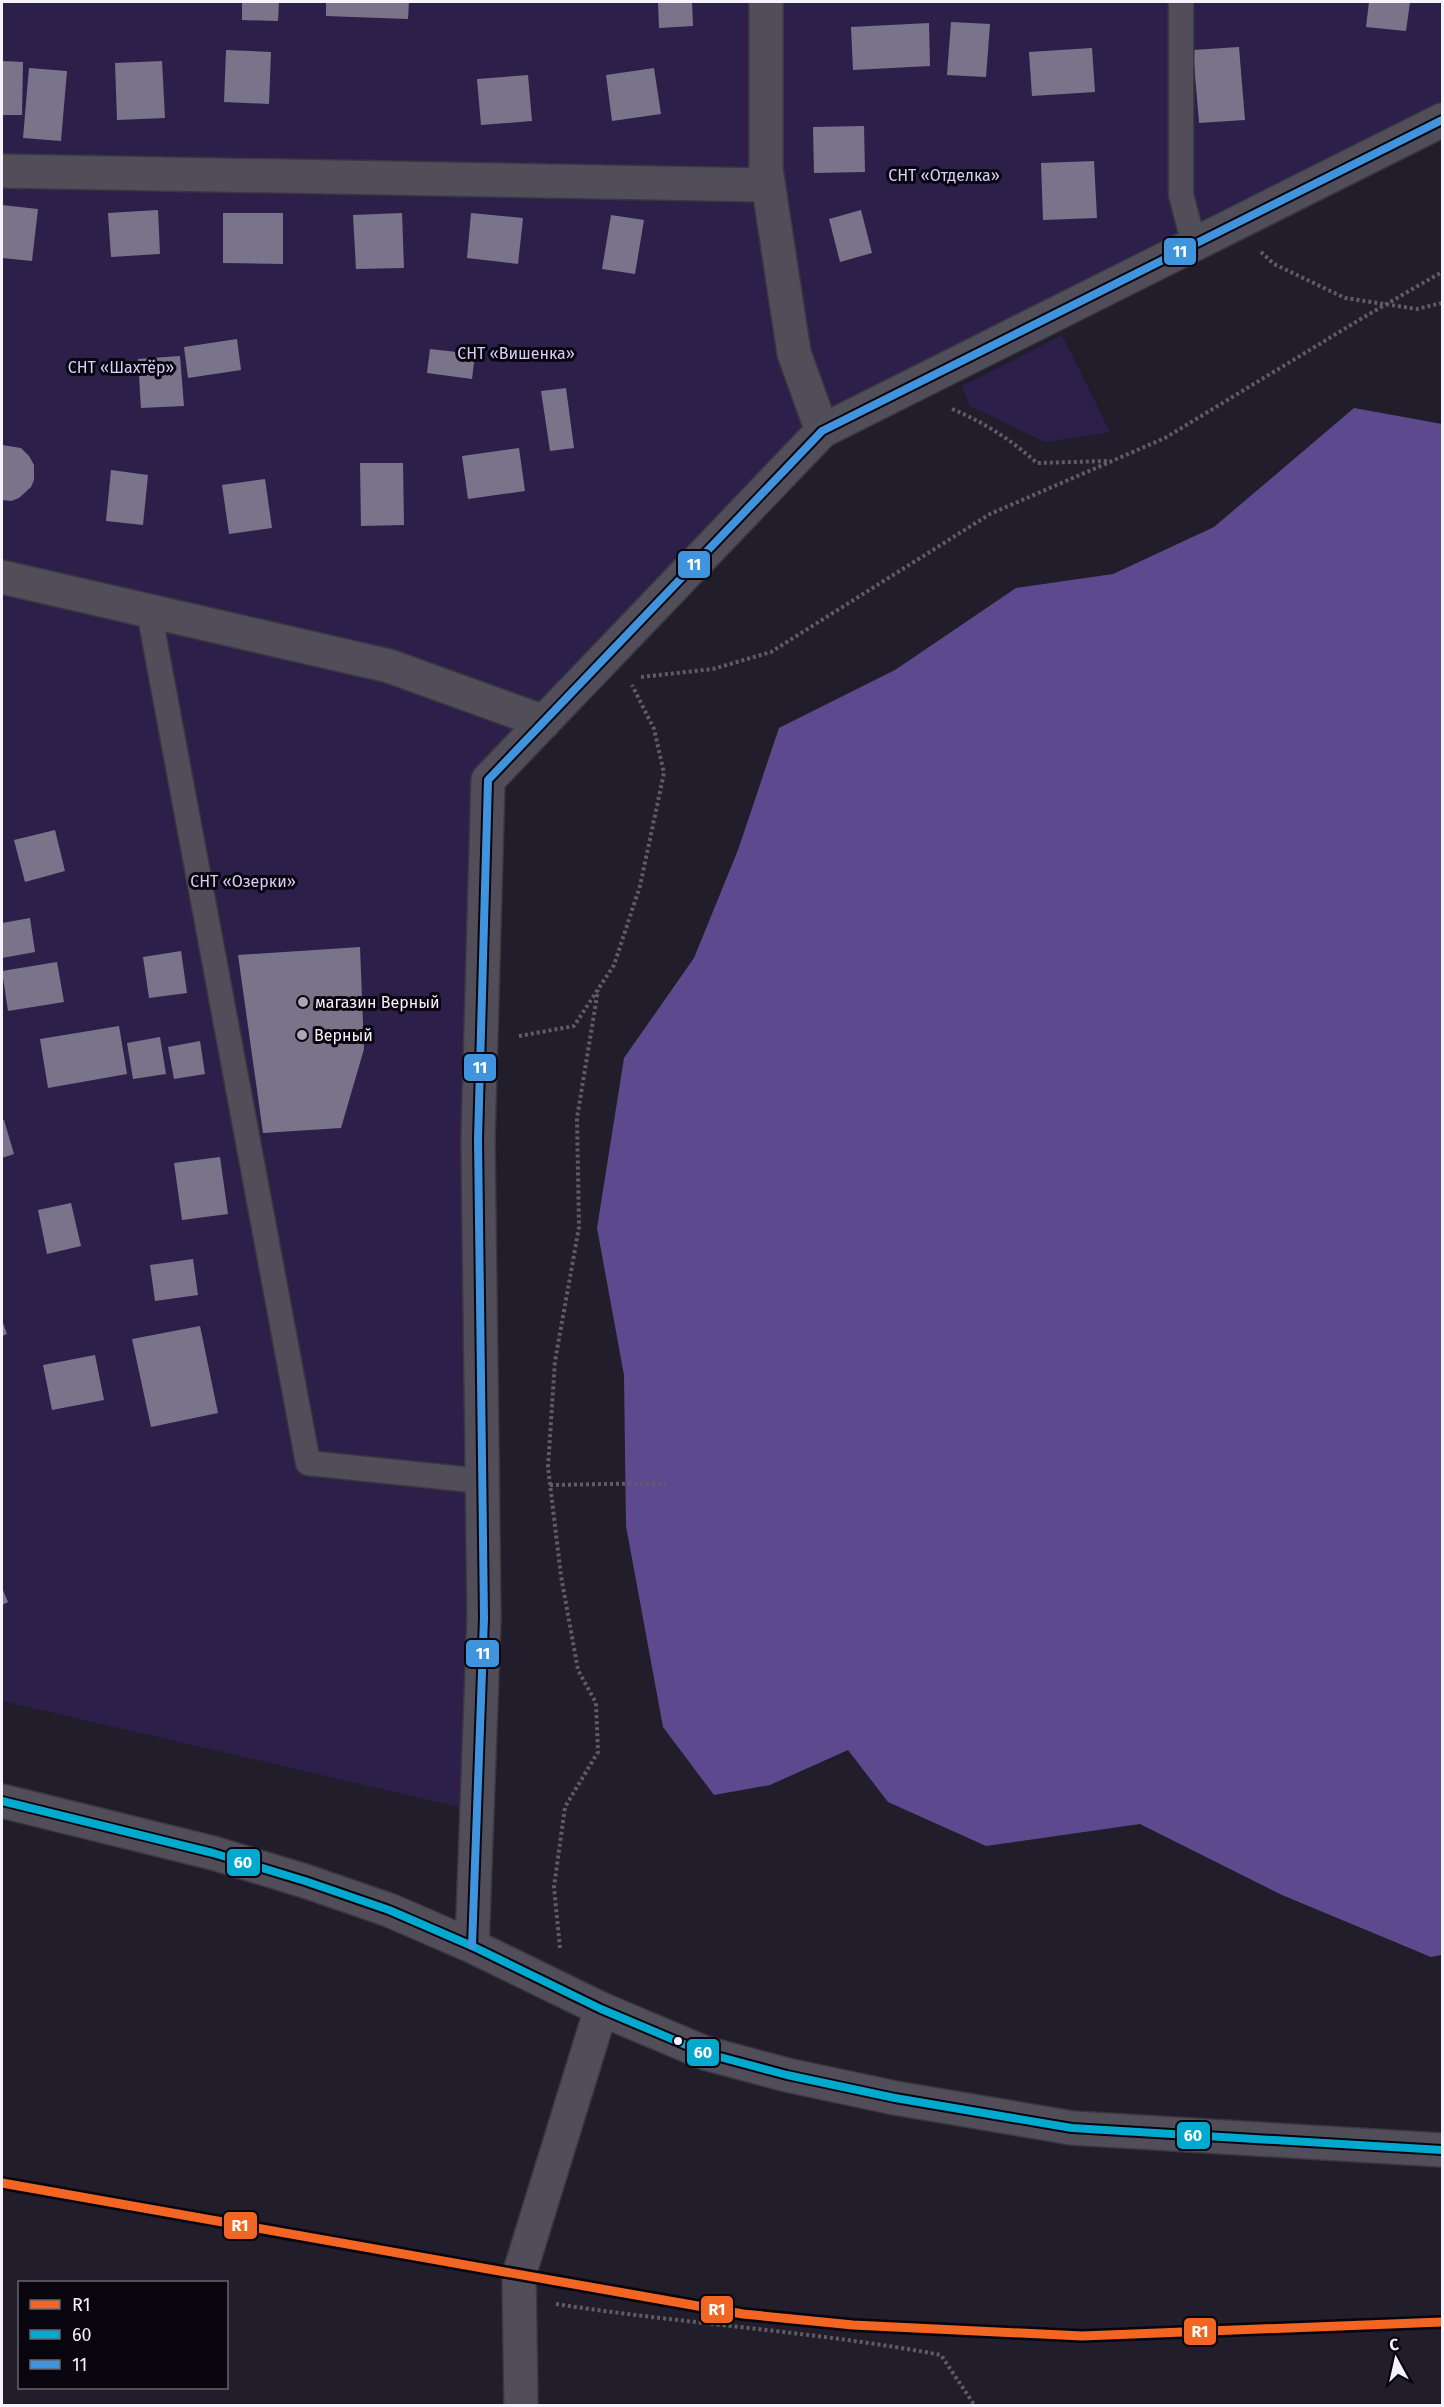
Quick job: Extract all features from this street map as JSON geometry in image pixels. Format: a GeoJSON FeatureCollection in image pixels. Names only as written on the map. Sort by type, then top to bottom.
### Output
{"type":"FeatureCollection","features":[{"type":"Feature","properties":{"kind":"street"},"geometry":{"type":"LineString","coordinates":[[766,2],[766,169],[768,185],[794,352],[822,431]]}},
{"type":"Feature","properties":{"kind":"street"},"geometry":{"type":"LineString","coordinates":[[472,1946],[484,1618],[478,1139],[488,780],[544,722],[620,664],[822,431],[1443,120]]}},
{"type":"Feature","properties":{"kind":"street"},"geometry":{"type":"LineString","coordinates":[[2,171],[768,185]]}},
{"type":"Feature","properties":{"kind":"street"},"geometry":{"type":"LineString","coordinates":[[2,577],[389,666],[544,722]]}},
{"type":"Feature","properties":{"kind":"street"},"geometry":{"type":"LineString","coordinates":[[2,1800],[201,1850],[305,1881],[389,1910],[472,1946],[601,2009],[705,2053],[787,2075],[862,2091],[1072,2128],[1443,2151]]}},
{"type":"Feature","properties":{"kind":"street"},"geometry":{"type":"LineString","coordinates":[[521,2406],[519,2275],[601,2009]]}},
{"type":"Feature","properties":{"kind":"lane"},"geometry":{"type":"LineString","coordinates":[[1182,2],[1181,195],[1194,244]]}},
{"type":"Feature","properties":{"kind":"lane"},"geometry":{"type":"LineString","coordinates":[[149,611],[309,1464],[482,1481]]}},
{"type":"Feature","properties":{"kind":"path"},"geometry":{"type":"LineString","coordinates":[[1231,225],[1274,264],[1345,298],[1417,309],[1443,303]]}},
{"type":"Feature","properties":{"kind":"path"},"geometry":{"type":"LineString","coordinates":[[620,664],[713,669],[771,652],[990,514],[1165,438],[1359,320],[1443,272]]}},
{"type":"Feature","properties":{"kind":"path"},"geometry":{"type":"LineString","coordinates":[[905,390],[972,417],[1014,442],[1037,463],[1112,461]]}},
{"type":"Feature","properties":{"kind":"path"},"geometry":{"type":"LineString","coordinates":[[480,1044],[574,1026],[614,965],[640,886],[664,773],[654,729],[620,664]]}},
{"type":"Feature","properties":{"kind":"path"},"geometry":{"type":"LineString","coordinates":[[564,1991],[554,1887],[565,1807],[598,1752],[596,1703],[578,1670],[561,1576],[548,1467],[555,1360],[579,1227],[577,1118],[598,990]]}},
{"type":"Feature","properties":{"kind":"path"},"geometry":{"type":"LineString","coordinates":[[550,1485],[666,1483]]}},
{"type":"Feature","properties":{"kind":"path"},"geometry":{"type":"LineString","coordinates":[[518,2298],[642,2317],[887,2345],[941,2355],[975,2406]]}},
{"type":"Feature","properties":{"kind":"green space"},"geometry":{"type":"Polygon","coordinates":[[[2,2],[1442,2],[1442,120],[822,431],[488,780],[477,1811],[2,1701],[2,2]]]}},
{"type":"Feature","properties":{"kind":"green space"},"geometry":{"type":"Polygon","coordinates":[[[1062,335],[1110,432],[1045,442],[970,406],[962,386],[1062,335]]]}},
{"type":"Feature","properties":{"kind":"shaded area"},"geometry":{"type":"Polygon","coordinates":[[[1354,408],[1442,424],[1442,1955],[1431,1957],[1282,1895],[1140,1824],[986,1846],[888,1802],[848,1750],[770,1785],[714,1795],[663,1727],[626,1526],[624,1375],[597,1228],[624,1058],[694,958],[738,850],[779,728],[895,670],[1016,588],[1113,574],[1214,527],[1354,408]]]}},
{"type":"Feature","properties":{"kind":"building"},"geometry":{"type":"Polygon","coordinates":[[[242,2],[279,2],[278,21],[242,20],[242,2]]]}},
{"type":"Feature","properties":{"kind":"building"},"geometry":{"type":"Polygon","coordinates":[[[326,2],[409,2],[408,19],[326,16],[326,2]]]}},
{"type":"Feature","properties":{"kind":"building"},"geometry":{"type":"Polygon","coordinates":[[[658,2],[692,2],[693,26],[659,28],[658,2]]]}},
{"type":"Feature","properties":{"kind":"building"},"geometry":{"type":"Polygon","coordinates":[[[1369,2],[1410,2],[1406,31],[1366,27],[1369,2]]]}},
{"type":"Feature","properties":{"kind":"building"},"geometry":{"type":"Polygon","coordinates":[[[951,22],[990,24],[986,77],[947,75],[951,22]]]}},
{"type":"Feature","properties":{"kind":"building"},"geometry":{"type":"Polygon","coordinates":[[[929,23],[930,66],[853,70],[851,27],[929,23]]]}},
{"type":"Feature","properties":{"kind":"building"},"geometry":{"type":"Polygon","coordinates":[[[1239,47],[1245,120],[1199,123],[1193,50],[1239,47]]]}},
{"type":"Feature","properties":{"kind":"building"},"geometry":{"type":"Polygon","coordinates":[[[1092,48],[1095,92],[1032,96],[1029,52],[1092,48]]]}},
{"type":"Feature","properties":{"kind":"building"},"geometry":{"type":"Polygon","coordinates":[[[226,50],[271,52],[269,104],[224,102],[226,50]]]}},
{"type":"Feature","properties":{"kind":"building"},"geometry":{"type":"Polygon","coordinates":[[[2,61],[23,62],[22,115],[2,115],[2,61]]]}},
{"type":"Feature","properties":{"kind":"building"},"geometry":{"type":"Polygon","coordinates":[[[162,61],[165,118],[117,120],[115,63],[162,61]]]}},
{"type":"Feature","properties":{"kind":"building"},"geometry":{"type":"Polygon","coordinates":[[[29,68],[67,71],[61,141],[23,138],[29,68]]]}},
{"type":"Feature","properties":{"kind":"building"},"geometry":{"type":"Polygon","coordinates":[[[654,68],[661,114],[612,121],[606,75],[654,68]]]}},
{"type":"Feature","properties":{"kind":"building"},"geometry":{"type":"Polygon","coordinates":[[[528,75],[532,121],[481,125],[477,79],[528,75]]]}},
{"type":"Feature","properties":{"kind":"building"},"geometry":{"type":"Polygon","coordinates":[[[864,126],[865,172],[814,173],[813,127],[864,126]]]}},
{"type":"Feature","properties":{"kind":"building"},"geometry":{"type":"Polygon","coordinates":[[[1094,161],[1097,218],[1043,220],[1041,163],[1094,161]]]}},
{"type":"Feature","properties":{"kind":"building"},"geometry":{"type":"Polygon","coordinates":[[[2,205],[38,209],[32,261],[2,258],[2,205]]]}},
{"type":"Feature","properties":{"kind":"building"},"geometry":{"type":"Polygon","coordinates":[[[158,210],[160,254],[111,257],[108,213],[158,210]]]}},
{"type":"Feature","properties":{"kind":"building"},"geometry":{"type":"Polygon","coordinates":[[[861,210],[872,253],[840,262],[829,219],[861,210]]]}},
{"type":"Feature","properties":{"kind":"building"},"geometry":{"type":"Polygon","coordinates":[[[223,213],[283,213],[283,264],[223,263],[223,213]]]}},
{"type":"Feature","properties":{"kind":"building"},"geometry":{"type":"Polygon","coordinates":[[[402,213],[404,268],[356,269],[353,215],[402,213]]]}},
{"type":"Feature","properties":{"kind":"building"},"geometry":{"type":"Polygon","coordinates":[[[471,213],[523,218],[518,264],[467,258],[471,213]]]}},
{"type":"Feature","properties":{"kind":"building"},"geometry":{"type":"Polygon","coordinates":[[[611,215],[644,220],[635,274],[602,269],[611,215]]]}},
{"type":"Feature","properties":{"kind":"building"},"geometry":{"type":"Polygon","coordinates":[[[237,339],[241,370],[188,378],[184,347],[237,339]]]}},
{"type":"Feature","properties":{"kind":"building"},"geometry":{"type":"Polygon","coordinates":[[[430,349],[475,354],[472,379],[427,373],[430,349]]]}},
{"type":"Feature","properties":{"kind":"building"},"geometry":{"type":"Polygon","coordinates":[[[180,356],[184,406],[141,408],[138,359],[180,356]]]}},
{"type":"Feature","properties":{"kind":"building"},"geometry":{"type":"Polygon","coordinates":[[[566,388],[574,448],[550,451],[541,391],[566,388]]]}},
{"type":"Feature","properties":{"kind":"building"},"geometry":{"type":"Polygon","coordinates":[[[2,445],[21,448],[34,465],[34,480],[31,487],[19,498],[11,501],[2,500],[2,445]]]}},
{"type":"Feature","properties":{"kind":"building"},"geometry":{"type":"Polygon","coordinates":[[[519,448],[525,491],[468,499],[462,456],[519,448]]]}},
{"type":"Feature","properties":{"kind":"building"},"geometry":{"type":"Polygon","coordinates":[[[360,463],[403,463],[404,525],[361,526],[360,463]]]}},
{"type":"Feature","properties":{"kind":"building"},"geometry":{"type":"Polygon","coordinates":[[[111,470],[148,475],[143,525],[106,521],[111,470]]]}},
{"type":"Feature","properties":{"kind":"building"},"geometry":{"type":"Polygon","coordinates":[[[265,479],[272,528],[229,534],[222,485],[265,479]]]}},
{"type":"Feature","properties":{"kind":"building"},"geometry":{"type":"Polygon","coordinates":[[[55,830],[65,871],[25,882],[14,840],[55,830]]]}},
{"type":"Feature","properties":{"kind":"building"},"geometry":{"type":"Polygon","coordinates":[[[30,918],[35,952],[2,958],[2,923],[30,918]]]}},
{"type":"Feature","properties":{"kind":"building","name":"магазин Верный"},"geometry":{"type":"Polygon","coordinates":[[[360,947],[364,1049],[341,1128],[263,1133],[238,955],[360,947]]]}},
{"type":"Feature","properties":{"kind":"building"},"geometry":{"type":"Polygon","coordinates":[[[181,951],[187,993],[149,998],[143,957],[181,951]]]}},
{"type":"Feature","properties":{"kind":"building"},"geometry":{"type":"Polygon","coordinates":[[[57,962],[64,1002],[8,1011],[2,971],[57,962]]]}},
{"type":"Feature","properties":{"kind":"building"},"geometry":{"type":"Polygon","coordinates":[[[119,1026],[127,1074],[48,1088],[40,1039],[119,1026]]]}},
{"type":"Feature","properties":{"kind":"building"},"geometry":{"type":"Polygon","coordinates":[[[160,1037],[166,1074],[133,1079],[127,1043],[160,1037]]]}},
{"type":"Feature","properties":{"kind":"building"},"geometry":{"type":"Polygon","coordinates":[[[200,1041],[205,1074],[174,1079],[168,1047],[200,1041]]]}},
{"type":"Feature","properties":{"kind":"building"},"geometry":{"type":"Polygon","coordinates":[[[2,1120],[4,1120],[14,1154],[2,1158],[2,1120]]]}},
{"type":"Feature","properties":{"kind":"building"},"geometry":{"type":"Polygon","coordinates":[[[220,1157],[228,1214],[182,1220],[174,1163],[220,1157]]]}},
{"type":"Feature","properties":{"kind":"building"},"geometry":{"type":"Polygon","coordinates":[[[71,1203],[81,1246],[47,1254],[38,1210],[71,1203]]]}},
{"type":"Feature","properties":{"kind":"building"},"geometry":{"type":"Polygon","coordinates":[[[193,1259],[198,1295],[155,1301],[150,1265],[193,1259]]]}},
{"type":"Feature","properties":{"kind":"building"},"geometry":{"type":"Polygon","coordinates":[[[2,1320],[7,1334],[2,1336],[2,1320]]]}},
{"type":"Feature","properties":{"kind":"building"},"geometry":{"type":"Polygon","coordinates":[[[200,1326],[218,1413],[151,1427],[132,1339],[200,1326]]]}},
{"type":"Feature","properties":{"kind":"building"},"geometry":{"type":"Polygon","coordinates":[[[95,1355],[104,1400],[52,1410],[43,1365],[95,1355]]]}},
{"type":"Feature","properties":{"kind":"building"},"geometry":{"type":"Polygon","coordinates":[[[2,1588],[8,1602],[2,1605],[2,1588]]]}},
{"type":"Feature","properties":{"kind":"transit line","name":"11"},"geometry":{"type":"LineString","coordinates":[[472,1946],[484,1618],[478,1139],[488,780],[822,431],[1442,120]]}},
{"type":"Feature","properties":{"kind":"transit line","name":"60"},"geometry":{"type":"LineString","coordinates":[[2,1801],[213,1853],[389,1910],[472,1946],[601,2009],[705,2053],[787,2075],[895,2098],[1072,2128],[1442,2150]]}},
{"type":"Feature","properties":{"kind":"transit line","name":"R1"},"geometry":{"type":"LineString","coordinates":[[2,2183],[743,2314],[853,2325],[1082,2336],[1442,2322]]}},
{"type":"Feature","properties":{"kind":"place","name":"магазин Верный"},"geometry":{"type":"Point","coordinates":[303,1002]}},
{"type":"Feature","properties":{"kind":"place","name":"Верный"},"geometry":{"type":"Point","coordinates":[302,1035]}},
{"type":"Feature","properties":{"kind":"park label","name":"СНТ «Отделка»"},"geometry":{"type":"Point","coordinates":[944,175]}},
{"type":"Feature","properties":{"kind":"park label","name":"СНТ «Вишенка»"},"geometry":{"type":"Point","coordinates":[516,353]}},
{"type":"Feature","properties":{"kind":"park label","name":"СНТ «Шахтёр»"},"geometry":{"type":"Point","coordinates":[121,367]}},
{"type":"Feature","properties":{"kind":"park label","name":"СНТ «Озерки»"},"geometry":{"type":"Point","coordinates":[243,881]}}]}
